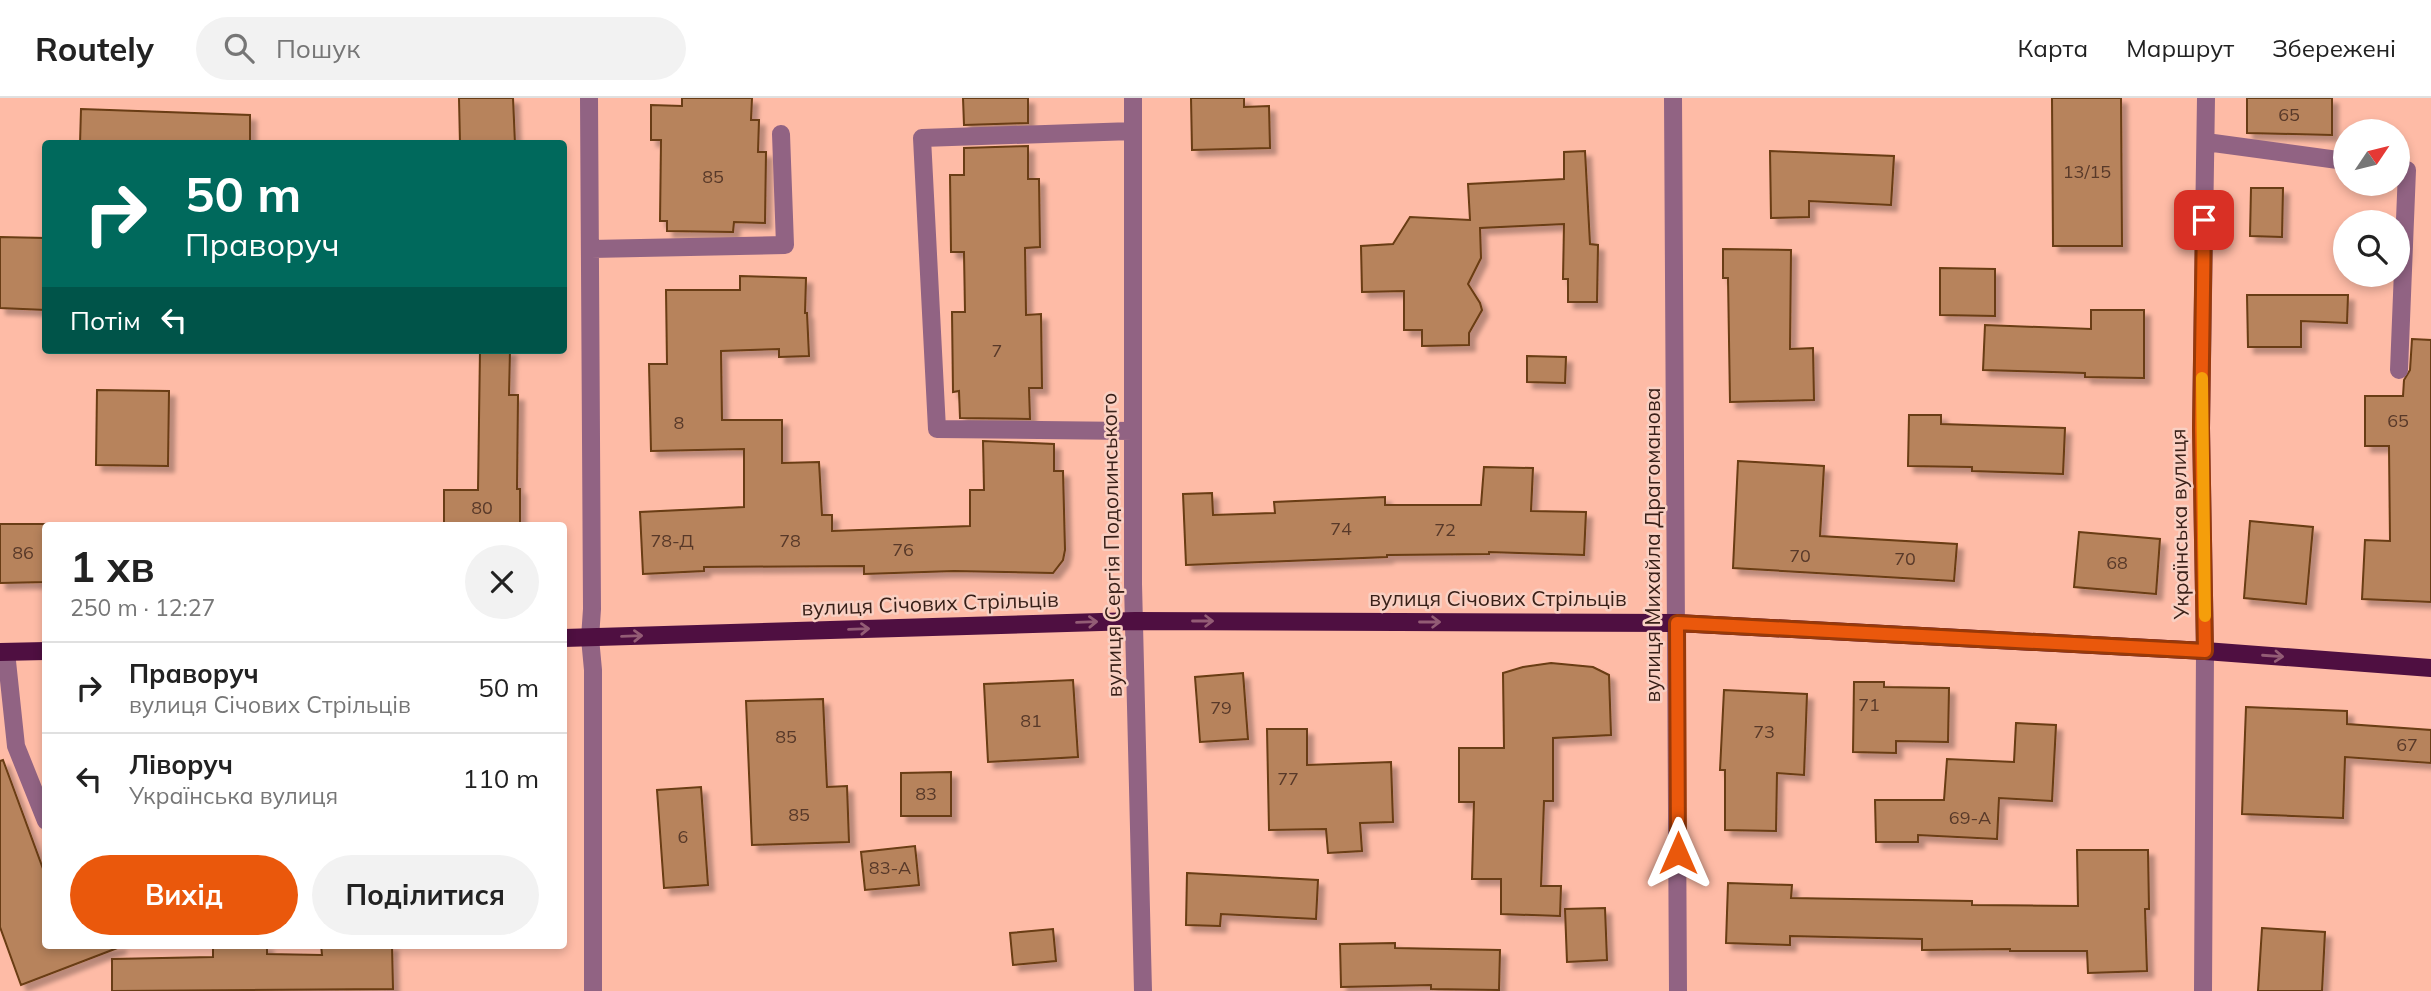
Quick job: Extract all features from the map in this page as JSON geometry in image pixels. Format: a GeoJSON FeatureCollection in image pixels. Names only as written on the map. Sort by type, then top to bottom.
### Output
{"type":"FeatureCollection","features":[{"type":"Feature","properties":{"kind":"main road","name":"вулиця Січових Стрільців"},"geometry":{"type":"LineString","coordinates":[[567,638],[1135,621],[1677,623],[2205,651],[2431,668]]}},
{"type":"Feature","properties":{"kind":"main road"},"geometry":{"type":"LineString","coordinates":[[3,652],[42,651]]}},
{"type":"Feature","properties":{"kind":"street"},"geometry":{"type":"LineString","coordinates":[[589,98],[593,991]]}},
{"type":"Feature","properties":{"kind":"street","name":"вулиця Сергія Подолинського"},"geometry":{"type":"LineString","coordinates":[[1133,98],[1135,621],[1143,991]]}},
{"type":"Feature","properties":{"kind":"street","name":"вулиця Михайла Драгоманова"},"geometry":{"type":"LineString","coordinates":[[1673,98],[1678,991]]}},
{"type":"Feature","properties":{"kind":"street","name":"Українська вулиця"},"geometry":{"type":"LineString","coordinates":[[2203,991],[2205,651],[2201,428],[2206,98]]}},
{"type":"Feature","properties":{"kind":"street"},"geometry":{"type":"LineString","coordinates":[[1133,131],[922,138],[937,429],[1133,431]]}},
{"type":"Feature","properties":{"kind":"street"},"geometry":{"type":"LineString","coordinates":[[591,249],[785,246],[781,134]]}},
{"type":"Feature","properties":{"kind":"street"},"geometry":{"type":"LineString","coordinates":[[2206,142],[2333,159]]}},
{"type":"Feature","properties":{"kind":"street"},"geometry":{"type":"LineString","coordinates":[[2399,370],[2406,196]]}},
{"type":"Feature","properties":{"kind":"street"},"geometry":{"type":"LineString","coordinates":[[3,652],[16,746],[42,811]]}},
{"type":"Feature","properties":{"kind":"building"},"geometry":{"type":"Polygon","coordinates":[[[459,98],[513,98],[515,140],[460,140],[459,98]]]}},
{"type":"Feature","properties":{"kind":"building"},"geometry":{"type":"Polygon","coordinates":[[[682,98],[752,98],[751,120],[759,120],[758,152],[766,152],[765,223],[734,222],[733,232],[667,231],[667,221],[660,221],[661,140],[651,140],[651,105],[682,106],[682,98]]]}},
{"type":"Feature","properties":{"kind":"building"},"geometry":{"type":"Polygon","coordinates":[[[963,98],[1028,98],[1028,123],[964,125],[963,98]]]}},
{"type":"Feature","properties":{"kind":"building"},"geometry":{"type":"Polygon","coordinates":[[[1191,98],[1244,98],[1244,107],[1269,106],[1270,148],[1192,150],[1191,98]]]}},
{"type":"Feature","properties":{"kind":"building"},"geometry":{"type":"Polygon","coordinates":[[[2052,98],[2121,98],[2122,246],[2053,246],[2052,98]]]}},
{"type":"Feature","properties":{"kind":"building"},"geometry":{"type":"Polygon","coordinates":[[[2247,98],[2332,98],[2332,135],[2247,133],[2247,98]]]}},
{"type":"Feature","properties":{"kind":"building"},"geometry":{"type":"Polygon","coordinates":[[[81,109],[250,115],[250,140],[80,140],[81,109]]]}},
{"type":"Feature","properties":{"kind":"building"},"geometry":{"type":"Polygon","coordinates":[[[1028,146],[1028,179],[1039,179],[1040,247],[1025,248],[1026,315],[1041,314],[1042,388],[1029,388],[1030,419],[960,418],[959,391],[953,392],[952,312],[965,312],[964,252],[951,252],[950,175],[964,175],[964,148],[1028,146]]]}},
{"type":"Feature","properties":{"kind":"building"},"geometry":{"type":"Polygon","coordinates":[[[1585,151],[1590,244],[1598,245],[1597,302],[1568,302],[1568,279],[1563,279],[1564,224],[1480,228],[1481,258],[1468,284],[1482,310],[1469,333],[1469,345],[1422,346],[1422,330],[1404,330],[1404,291],[1362,292],[1361,246],[1393,244],[1410,217],[1470,220],[1468,184],[1564,179],[1564,152],[1585,151]]]}},
{"type":"Feature","properties":{"kind":"building"},"geometry":{"type":"Polygon","coordinates":[[[1770,151],[1894,156],[1891,205],[1809,201],[1809,217],[1771,218],[1770,151]]]}},
{"type":"Feature","properties":{"kind":"building"},"geometry":{"type":"Polygon","coordinates":[[[2251,188],[2283,188],[2282,237],[2250,236],[2251,188]]]}},
{"type":"Feature","properties":{"kind":"building"},"geometry":{"type":"Polygon","coordinates":[[[0,237],[42,238],[42,310],[0,308],[0,237]]]}},
{"type":"Feature","properties":{"kind":"building"},"geometry":{"type":"Polygon","coordinates":[[[1723,249],[1791,250],[1790,349],[1813,348],[1814,400],[1730,402],[1728,278],[1723,278],[1723,249]]]}},
{"type":"Feature","properties":{"kind":"building"},"geometry":{"type":"Polygon","coordinates":[[[1940,268],[1995,269],[1995,316],[1940,315],[1940,268]]]}},
{"type":"Feature","properties":{"kind":"building"},"geometry":{"type":"Polygon","coordinates":[[[740,276],[806,278],[805,313],[809,356],[779,357],[779,349],[721,351],[722,420],[782,420],[782,463],[819,462],[822,515],[832,515],[832,531],[970,526],[970,490],[984,490],[983,441],[1054,444],[1054,471],[1063,471],[1065,550],[1063,560],[1053,573],[954,571],[864,574],[864,566],[704,567],[704,571],[643,574],[640,512],[744,507],[744,449],[651,451],[649,364],[667,364],[666,290],[740,290],[740,276]]]}},
{"type":"Feature","properties":{"kind":"building"},"geometry":{"type":"Polygon","coordinates":[[[2247,295],[2348,295],[2347,323],[2301,321],[2301,347],[2248,347],[2247,295]]]}},
{"type":"Feature","properties":{"kind":"building"},"geometry":{"type":"Polygon","coordinates":[[[2091,310],[2144,310],[2144,378],[1983,370],[1985,325],[2091,329],[2091,310]]]}},
{"type":"Feature","properties":{"kind":"building"},"geometry":{"type":"Polygon","coordinates":[[[2412,339],[2431,340],[2431,602],[2362,599],[2365,540],[2390,541],[2389,446],[2365,446],[2365,396],[2403,396],[2404,380],[2410,370],[2412,339]]]}},
{"type":"Feature","properties":{"kind":"building"},"geometry":{"type":"Polygon","coordinates":[[[480,354],[510,354],[509,395],[518,395],[517,489],[520,489],[520,522],[444,522],[444,490],[478,490],[480,354]]]}},
{"type":"Feature","properties":{"kind":"building"},"geometry":{"type":"Polygon","coordinates":[[[1527,356],[1566,357],[1565,383],[1527,382],[1527,356]]]}},
{"type":"Feature","properties":{"kind":"building"},"geometry":{"type":"Polygon","coordinates":[[[97,390],[169,391],[168,466],[96,465],[97,390]]]}},
{"type":"Feature","properties":{"kind":"building"},"geometry":{"type":"Polygon","coordinates":[[[1909,415],[1941,415],[1941,424],[2065,428],[2063,474],[1972,471],[1972,467],[1908,466],[1909,415]]]}},
{"type":"Feature","properties":{"kind":"building"},"geometry":{"type":"Polygon","coordinates":[[[1738,461],[1824,466],[1820,536],[1957,544],[1954,581],[1733,568],[1738,461]]]}},
{"type":"Feature","properties":{"kind":"building"},"geometry":{"type":"Polygon","coordinates":[[[1484,467],[1533,468],[1531,511],[1586,512],[1584,555],[1489,552],[1186,565],[1183,494],[1212,493],[1213,515],[1275,513],[1274,502],[1385,497],[1385,505],[1481,505],[1484,467]]]}},
{"type":"Feature","properties":{"kind":"building"},"geometry":{"type":"Polygon","coordinates":[[[2250,521],[2313,527],[2306,604],[2244,598],[2250,521]]]}},
{"type":"Feature","properties":{"kind":"building"},"geometry":{"type":"Polygon","coordinates":[[[0,524],[42,524],[42,582],[0,583],[0,524]]]}},
{"type":"Feature","properties":{"kind":"building"},"geometry":{"type":"Polygon","coordinates":[[[2079,532],[2160,539],[2156,594],[2074,587],[2079,532]]]}},
{"type":"Feature","properties":{"kind":"building"},"geometry":{"type":"Polygon","coordinates":[[[1551,663],[1593,667],[1609,675],[1611,735],[1553,738],[1553,801],[1544,801],[1541,886],[1561,886],[1560,916],[1501,914],[1501,879],[1472,879],[1474,802],[1459,802],[1459,748],[1504,748],[1503,673],[1551,663]]]}},
{"type":"Feature","properties":{"kind":"building"},"geometry":{"type":"Polygon","coordinates":[[[1243,673],[1248,739],[1200,742],[1195,677],[1243,673]]]}},
{"type":"Feature","properties":{"kind":"building"},"geometry":{"type":"Polygon","coordinates":[[[1073,680],[1078,757],[988,762],[984,684],[1073,680]]]}},
{"type":"Feature","properties":{"kind":"building"},"geometry":{"type":"Polygon","coordinates":[[[1854,682],[1884,682],[1884,687],[1949,688],[1948,742],[1896,741],[1896,753],[1853,752],[1854,682]]]}},
{"type":"Feature","properties":{"kind":"building"},"geometry":{"type":"Polygon","coordinates":[[[1724,690],[1807,694],[1804,775],[1777,773],[1776,831],[1725,830],[1725,770],[1720,770],[1724,690]]]}},
{"type":"Feature","properties":{"kind":"building"},"geometry":{"type":"Polygon","coordinates":[[[823,699],[827,787],[847,786],[849,842],[752,845],[746,701],[823,699]]]}},
{"type":"Feature","properties":{"kind":"building"},"geometry":{"type":"Polygon","coordinates":[[[2246,707],[2347,711],[2347,724],[2431,730],[2431,763],[2345,757],[2343,818],[2242,814],[2246,707]]]}},
{"type":"Feature","properties":{"kind":"building"},"geometry":{"type":"Polygon","coordinates":[[[2016,723],[2056,725],[2052,801],[1999,798],[1997,839],[1918,835],[1918,842],[1876,842],[1875,800],[1944,800],[1947,759],[2014,762],[2016,723]]]}},
{"type":"Feature","properties":{"kind":"building"},"geometry":{"type":"Polygon","coordinates":[[[1267,729],[1307,729],[1307,765],[1391,762],[1393,822],[1360,823],[1362,851],[1328,853],[1326,829],[1269,830],[1267,729]]]}},
{"type":"Feature","properties":{"kind":"building"},"geometry":{"type":"Polygon","coordinates":[[[3,760],[42,866],[42,949],[115,949],[21,985],[0,927],[0,761],[3,760]]]}},
{"type":"Feature","properties":{"kind":"building"},"geometry":{"type":"Polygon","coordinates":[[[951,772],[951,816],[901,816],[901,773],[951,772]]]}},
{"type":"Feature","properties":{"kind":"building"},"geometry":{"type":"Polygon","coordinates":[[[701,787],[708,885],[664,888],[657,790],[701,787]]]}},
{"type":"Feature","properties":{"kind":"building"},"geometry":{"type":"Polygon","coordinates":[[[915,846],[919,885],[865,890],[861,852],[915,846]]]}},
{"type":"Feature","properties":{"kind":"building"},"geometry":{"type":"Polygon","coordinates":[[[2077,850],[2148,850],[2149,909],[2145,909],[2147,971],[2088,973],[2087,951],[1922,950],[1922,939],[1790,936],[1790,945],[1726,943],[1728,883],[1792,885],[1791,898],[2078,906],[2077,850]]]}},
{"type":"Feature","properties":{"kind":"building"},"geometry":{"type":"Polygon","coordinates":[[[1187,873],[1318,880],[1316,919],[1221,914],[1220,926],[1186,925],[1187,873]]]}},
{"type":"Feature","properties":{"kind":"building"},"geometry":{"type":"Polygon","coordinates":[[[1605,908],[1607,960],[1567,962],[1565,909],[1605,908]]]}},
{"type":"Feature","properties":{"kind":"building"},"geometry":{"type":"Polygon","coordinates":[[[2262,928],[2325,932],[2322,991],[2258,991],[2262,928]]]}},
{"type":"Feature","properties":{"kind":"building"},"geometry":{"type":"Polygon","coordinates":[[[1053,929],[1056,961],[1013,965],[1010,933],[1053,929]]]}},
{"type":"Feature","properties":{"kind":"building"},"geometry":{"type":"Polygon","coordinates":[[[1395,943],[1395,948],[1500,950],[1499,990],[1431,989],[1431,985],[1341,987],[1340,944],[1395,943]]]}},
{"type":"Feature","properties":{"kind":"building"},"geometry":{"type":"Polygon","coordinates":[[[213,949],[267,949],[267,954],[322,955],[321,949],[392,949],[393,989],[112,991],[112,959],[213,957],[213,949]]]}},
{"type":"Feature","properties":{"kind":"slow traffic"},"geometry":{"type":"LineString","coordinates":[[2202,378],[2205,616]]}},
{"type":"Feature","properties":{"kind":"route"},"geometry":{"type":"LineString","coordinates":[[1678,853],[1677,623],[2205,651],[2201,428],[2204,220]]}}]}
